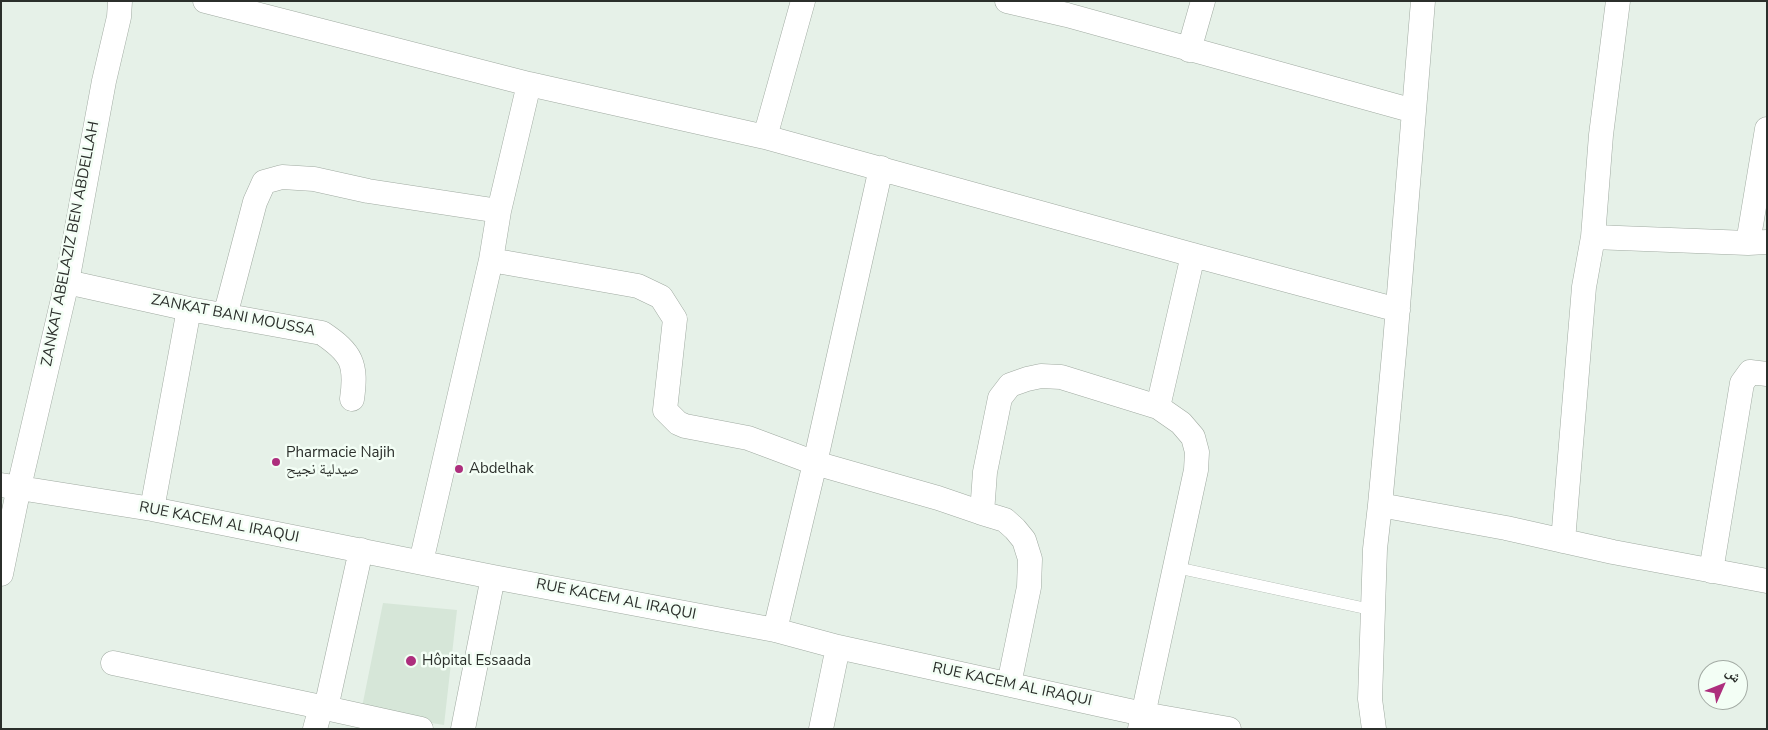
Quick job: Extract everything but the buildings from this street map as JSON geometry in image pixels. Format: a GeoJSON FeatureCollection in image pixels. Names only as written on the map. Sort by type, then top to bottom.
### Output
{"type":"FeatureCollection","features":[{"type":"Feature","properties":{"kind":"street","name":"ZANKAT ABELAZIZ BEN ABDELLAH"},"geometry":{"type":"LineString","coordinates":[[1,574],[10,486],[67,282],[100,100],[119,17],[120,1]]}},
{"type":"Feature","properties":{"kind":"street"},"geometry":{"type":"LineString","coordinates":[[205,1],[529,84],[766,137],[1398,310]]}},
{"type":"Feature","properties":{"kind":"street"},"geometry":{"type":"LineString","coordinates":[[766,137],[803,1]]}},
{"type":"Feature","properties":{"kind":"street"},"geometry":{"type":"LineString","coordinates":[[1007,1],[1069,8],[1188,50],[1414,111]]}},
{"type":"Feature","properties":{"kind":"street"},"geometry":{"type":"LineString","coordinates":[[1188,50],[1203,1]]}},
{"type":"Feature","properties":{"kind":"street"},"geometry":{"type":"LineString","coordinates":[[1374,729],[1370,698],[1375,549],[1398,310],[1423,1]]}},
{"type":"Feature","properties":{"kind":"street"},"geometry":{"type":"LineString","coordinates":[[1563,541],[1584,287],[1593,237],[1601,135],[1618,1]]}},
{"type":"Feature","properties":{"kind":"street"},"geometry":{"type":"LineString","coordinates":[[421,562],[491,260],[500,211],[529,84]]}},
{"type":"Feature","properties":{"kind":"street"},"geometry":{"type":"LineString","coordinates":[[1593,237],[1758,242],[1767,130]]}},
{"type":"Feature","properties":{"kind":"street"},"geometry":{"type":"LineString","coordinates":[[775,630],[882,168]]}},
{"type":"Feature","properties":{"kind":"street"},"geometry":{"type":"LineString","coordinates":[[225,316],[255,202],[264,182],[282,177],[314,179],[368,191],[500,211]]}},
{"type":"Feature","properties":{"kind":"street"},"geometry":{"type":"LineString","coordinates":[[1158,408],[1193,255]]}},
{"type":"Feature","properties":{"kind":"street"},"geometry":{"type":"LineString","coordinates":[[491,260],[638,286],[661,297],[675,319],[666,393],[666,410],[672,418],[685,426],[748,438],[815,463],[938,498],[1005,520],[1024,540],[1030,559],[1029,587],[1009,684]]}},
{"type":"Feature","properties":{"kind":"street","name":"ZANKAT BANI MOUSSA"},"geometry":{"type":"LineString","coordinates":[[67,282],[189,309],[322,333],[340,345],[352,364],[355,377],[352,399]]}},
{"type":"Feature","properties":{"kind":"street"},"geometry":{"type":"LineString","coordinates":[[152,509],[189,309]]}},
{"type":"Feature","properties":{"kind":"street"},"geometry":{"type":"LineString","coordinates":[[1711,571],[1742,383],[1750,372],[1767,374]]}},
{"type":"Feature","properties":{"kind":"street"},"geometry":{"type":"LineString","coordinates":[[982,513],[985,472],[1000,398],[1010,385],[1026,379],[1041,376],[1061,377],[1158,408],[1181,423],[1193,437],[1197,452],[1196,470],[1142,721]]}},
{"type":"Feature","properties":{"kind":"street","name":"RUE KACEM AL IRAQUI"},"geometry":{"type":"LineString","coordinates":[[10,486],[152,509],[493,578],[775,630],[838,647],[1009,684],[1142,721],[1229,729]]}},
{"type":"Feature","properties":{"kind":"street"},"geometry":{"type":"LineString","coordinates":[[1380,505],[1506,528],[1767,581]]}},
{"type":"Feature","properties":{"kind":"street"},"geometry":{"type":"LineString","coordinates":[[321,715],[361,550]]}},
{"type":"Feature","properties":{"kind":"street"},"geometry":{"type":"LineString","coordinates":[[463,729],[493,578]]}},
{"type":"Feature","properties":{"kind":"street"},"geometry":{"type":"LineString","coordinates":[[821,729],[838,647]]}},
{"type":"Feature","properties":{"kind":"street"},"geometry":{"type":"LineString","coordinates":[[113,663],[321,715],[422,729]]}},
{"type":"Feature","properties":{"kind":"lane"},"geometry":{"type":"LineString","coordinates":[[1174,568],[1373,610]]}},
{"type":"Feature","properties":{"kind":"shaded area","name":"Hôpital Essaada"},"geometry":{"type":"Polygon","coordinates":[[[383,603],[457,610],[444,725],[361,712],[383,603]]]}},
{"type":"Feature","properties":{"kind":"place","name":"Pharmacie Najih صيدلية نجيح"},"geometry":{"type":"Point","coordinates":[276,462]}},
{"type":"Feature","properties":{"kind":"place","name":"Abdelhak"},"geometry":{"type":"Point","coordinates":[459,469]}},
{"type":"Feature","properties":{"kind":"place","name":"Hôpital Essaada"},"geometry":{"type":"Point","coordinates":[411,661]}}]}
